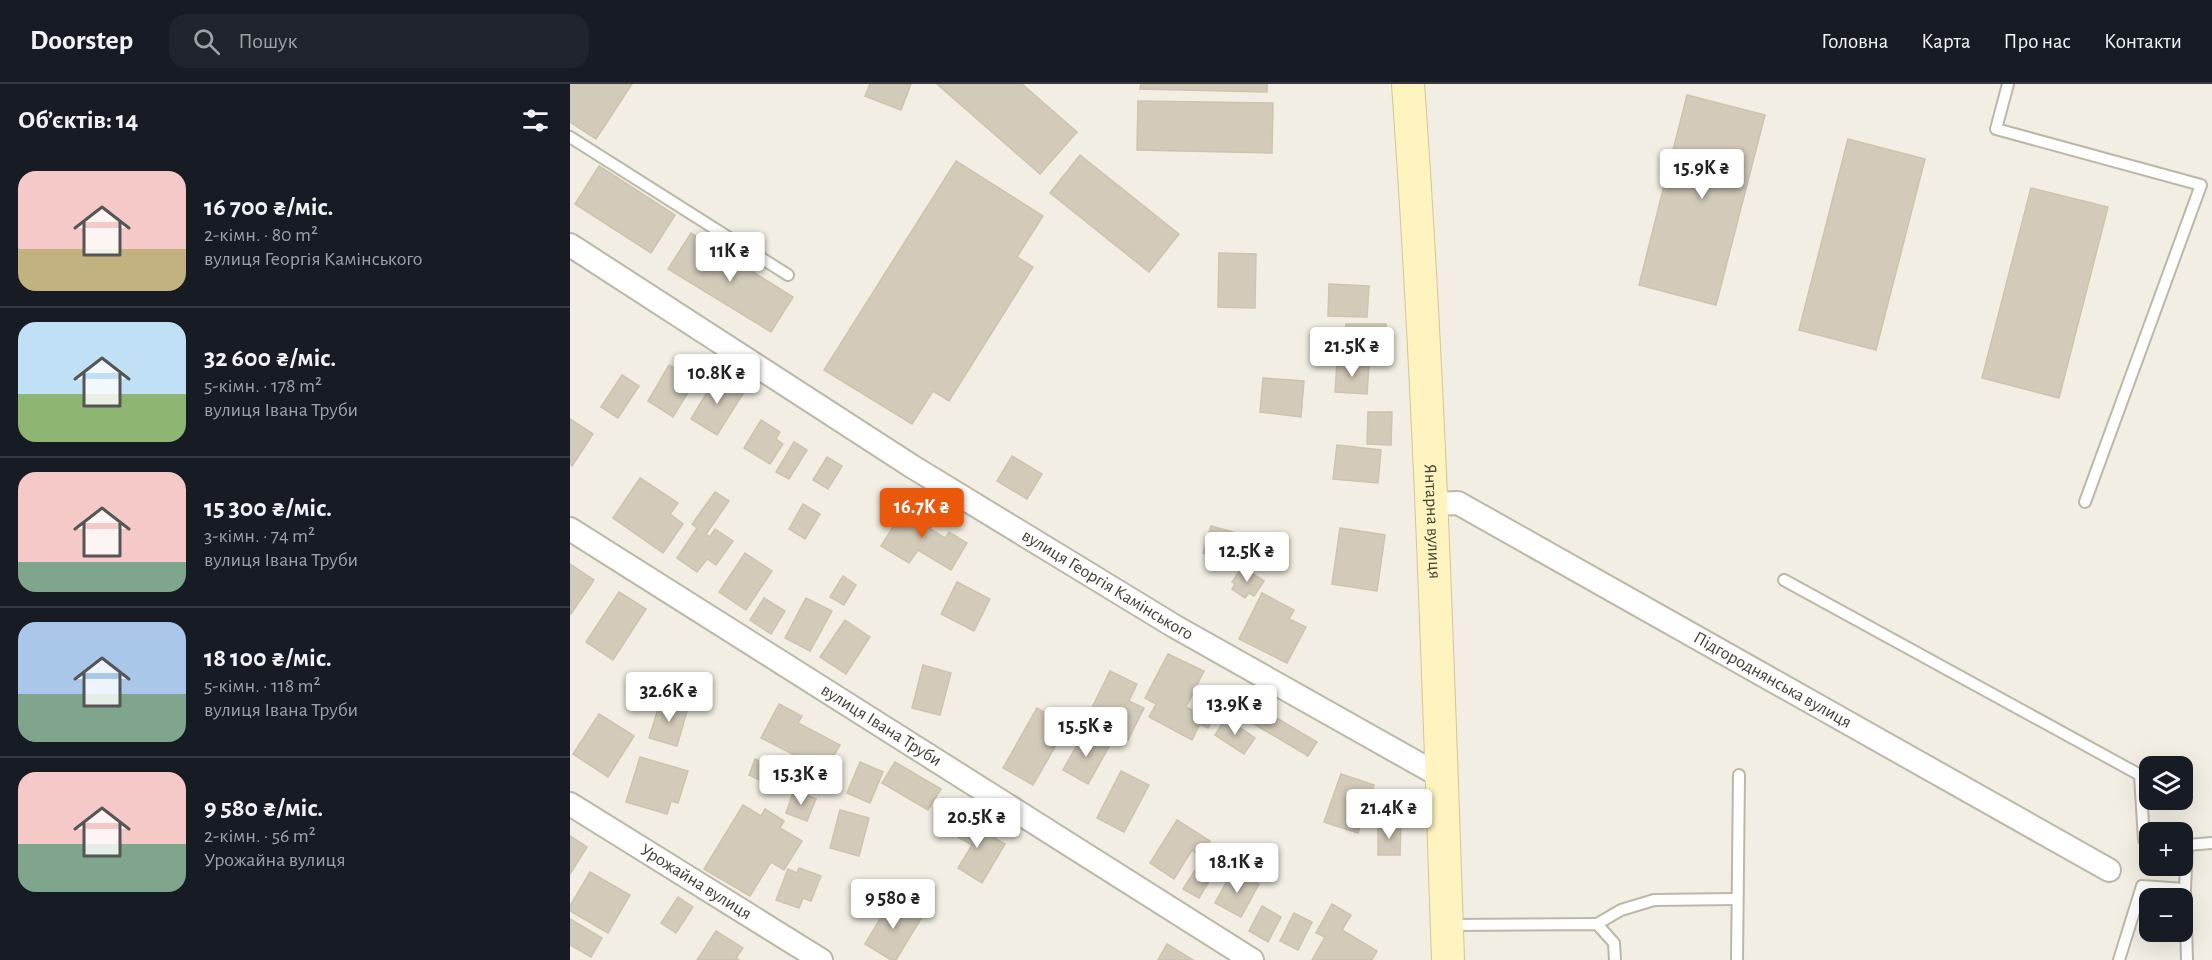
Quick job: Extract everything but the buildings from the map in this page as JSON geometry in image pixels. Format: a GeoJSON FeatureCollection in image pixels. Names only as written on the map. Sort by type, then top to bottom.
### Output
{"type":"FeatureCollection","features":[{"type":"Feature","properties":{"kind":"main road","name":"Янтарна вулиця"},"geometry":{"type":"LineString","coordinates":[[1408,84],[1421,262],[1433,504],[1448,960]]}},
{"type":"Feature","properties":{"kind":"street","name":"вулиця Георгія Камінського"},"geometry":{"type":"LineString","coordinates":[[570,245],[913,467],[1174,626],[1442,777]]}},
{"type":"Feature","properties":{"kind":"street","name":"Підгороднянська вулиця"},"geometry":{"type":"LineString","coordinates":[[1433,504],[1458,503],[2109,870]]}},
{"type":"Feature","properties":{"kind":"street","name":"вулиця Івана Труби"},"geometry":{"type":"LineString","coordinates":[[570,529],[1252,960]]}},
{"type":"Feature","properties":{"kind":"street","name":"Урожайна вулиця"},"geometry":{"type":"LineString","coordinates":[[570,804],[821,960]]}},
{"type":"Feature","properties":{"kind":"lane"},"geometry":{"type":"LineString","coordinates":[[2008,84],[1996,129],[2201,185],[2085,502]]}},
{"type":"Feature","properties":{"kind":"lane"},"geometry":{"type":"LineString","coordinates":[[570,137],[788,275]]}},
{"type":"Feature","properties":{"kind":"lane"},"geometry":{"type":"LineString","coordinates":[[1784,580],[2140,775],[2143,822]]}},
{"type":"Feature","properties":{"kind":"lane"},"geometry":{"type":"LineString","coordinates":[[1737,960],[1739,775]]}},
{"type":"Feature","properties":{"kind":"lane"},"geometry":{"type":"LineString","coordinates":[[2193,844],[2212,843]]}},
{"type":"Feature","properties":{"kind":"lane"},"geometry":{"type":"LineString","coordinates":[[2141,888],[2142,886],[2171,888]]}},
{"type":"Feature","properties":{"kind":"lane"},"geometry":{"type":"LineString","coordinates":[[2119,960],[2139,896]]}},
{"type":"Feature","properties":{"kind":"lane"},"geometry":{"type":"LineString","coordinates":[[1447,925],[1597,924],[1621,910],[1654,900],[1736,899]]}},
{"type":"Feature","properties":{"kind":"lane"},"geometry":{"type":"LineString","coordinates":[[1597,924],[1614,943],[1615,960]]}},
{"type":"Feature","properties":{"kind":"lane"},"geometry":{"type":"LineString","coordinates":[[2186,942],[2187,960]]}}]}
